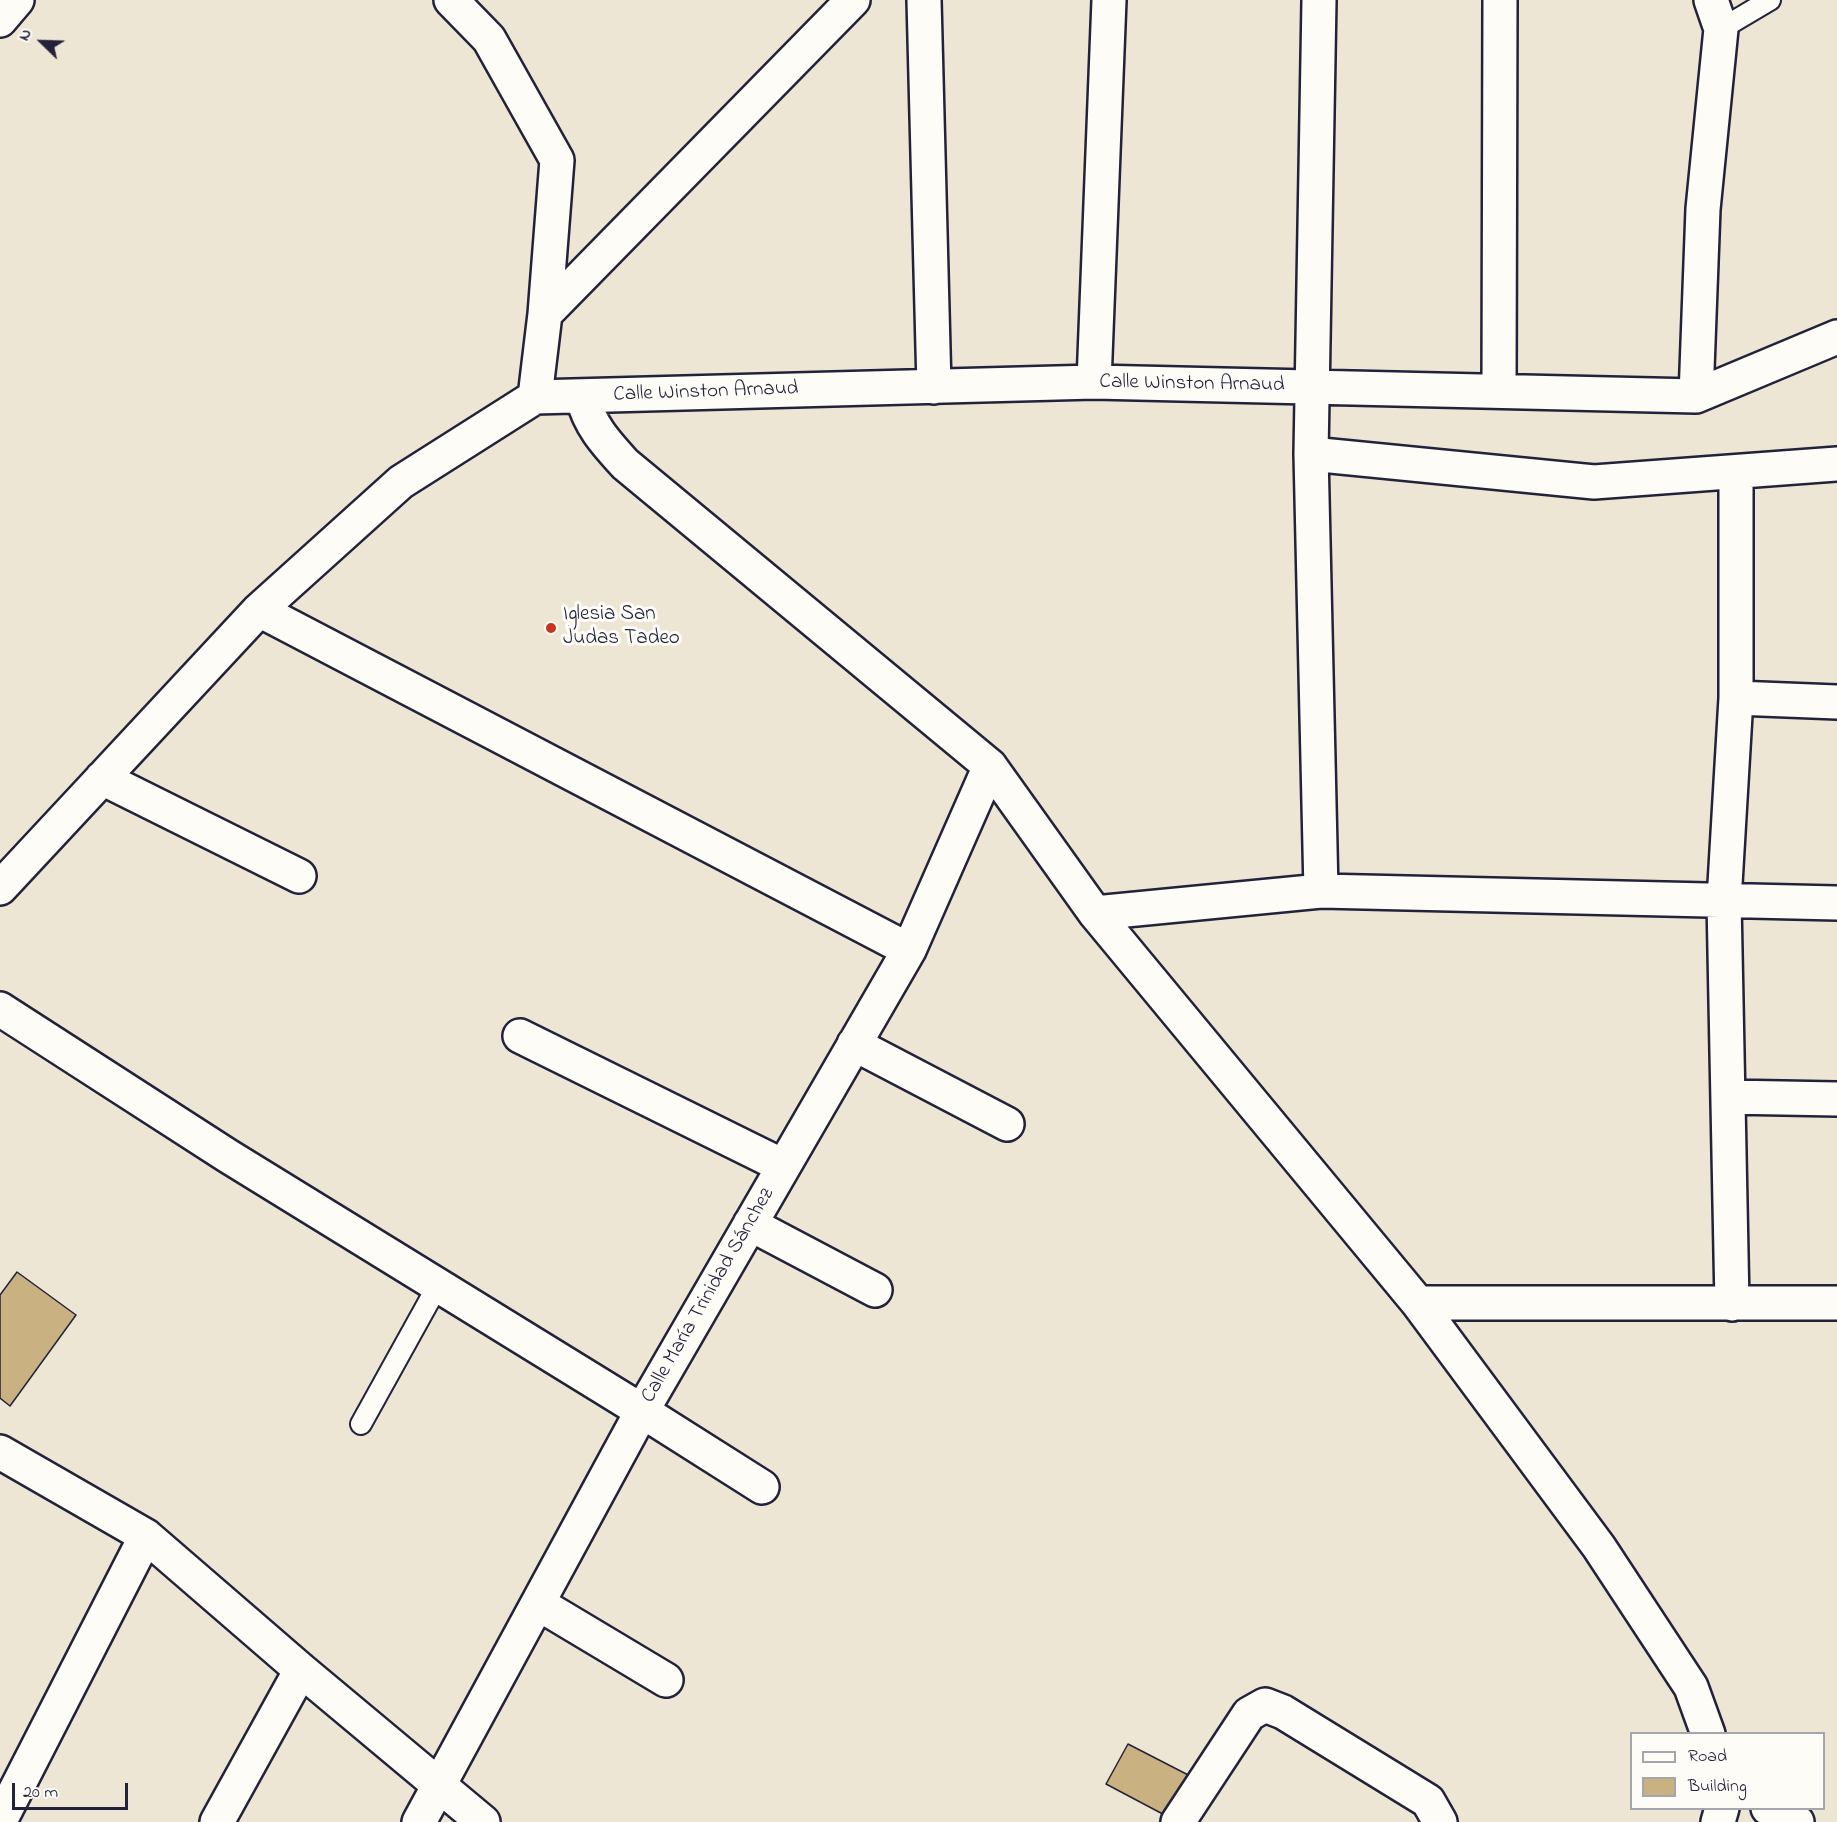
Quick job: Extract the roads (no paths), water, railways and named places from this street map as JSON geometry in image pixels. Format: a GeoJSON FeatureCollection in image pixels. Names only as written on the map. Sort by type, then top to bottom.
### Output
{"type":"FeatureCollection","features":[{"type":"Feature","properties":{"kind":"street"},"geometry":{"type":"LineString","coordinates":[[0,20],[16,0]]}},
{"type":"Feature","properties":{"kind":"street"},"geometry":{"type":"LineString","coordinates":[[0,888],[259,610],[401,482],[535,397],[557,160],[489,39],[451,0]]}},
{"type":"Feature","properties":{"kind":"street"},"geometry":{"type":"LineString","coordinates":[[544,314],[854,0]]}},
{"type":"Feature","properties":{"kind":"street"},"geometry":{"type":"LineString","coordinates":[[924,0],[934,387]]}},
{"type":"Feature","properties":{"kind":"street"},"geometry":{"type":"LineString","coordinates":[[1094,382],[1109,0]]}},
{"type":"Feature","properties":{"kind":"street"},"geometry":{"type":"LineString","coordinates":[[1318,0],[1311,454],[1321,891]]}},
{"type":"Feature","properties":{"kind":"street"},"geometry":{"type":"LineString","coordinates":[[1499,391],[1500,0]]}},
{"type":"Feature","properties":{"kind":"street"},"geometry":{"type":"LineString","coordinates":[[1696,396],[1703,209],[1716,14]]}},
{"type":"Feature","properties":{"kind":"street","name":"Calle Winston Arnaud"},"geometry":{"type":"LineString","coordinates":[[535,397],[1094,382],[1696,396],[1837,337]]}},
{"type":"Feature","properties":{"kind":"street"},"geometry":{"type":"LineString","coordinates":[[582,396],[588,415],[604,441],[625,464],[990,766],[1095,913],[1418,1302],[1599,1547],[1691,1687],[1707,1732]]}},
{"type":"Feature","properties":{"kind":"street"},"geometry":{"type":"LineString","coordinates":[[1311,454],[1594,482],[1837,464]]}},
{"type":"Feature","properties":{"kind":"street"},"geometry":{"type":"LineString","coordinates":[[1732,1304],[1724,902],[1736,698],[1736,473]]}},
{"type":"Feature","properties":{"kind":"street"},"geometry":{"type":"LineString","coordinates":[[259,610],[909,950]]}},
{"type":"Feature","properties":{"kind":"street"},"geometry":{"type":"LineString","coordinates":[[1736,698],[1837,702]]}},
{"type":"Feature","properties":{"kind":"street","name":"Calle María Trinidad Sánchez"},"geometry":{"type":"LineString","coordinates":[[419,1822],[642,1411],[909,950],[990,766]]}},
{"type":"Feature","properties":{"kind":"street"},"geometry":{"type":"LineString","coordinates":[[102,778],[299,876]]}},
{"type":"Feature","properties":{"kind":"street"},"geometry":{"type":"LineString","coordinates":[[1095,913],[1321,891],[1837,903]]}},
{"type":"Feature","properties":{"kind":"street"},"geometry":{"type":"LineString","coordinates":[[0,1009],[228,1156],[762,1487]]}},
{"type":"Feature","properties":{"kind":"street"},"geometry":{"type":"LineString","coordinates":[[520,1036],[783,1166]]}},
{"type":"Feature","properties":{"kind":"street"},"geometry":{"type":"LineString","coordinates":[[854,1044],[1007,1124]]}},
{"type":"Feature","properties":{"kind":"street"},"geometry":{"type":"LineString","coordinates":[[1728,1097],[1837,1098]]}},
{"type":"Feature","properties":{"kind":"street"},"geometry":{"type":"LineString","coordinates":[[750,1224],[875,1290]]}},
{"type":"Feature","properties":{"kind":"street"},"geometry":{"type":"LineString","coordinates":[[1418,1302],[1837,1303]]}},
{"type":"Feature","properties":{"kind":"street"},"geometry":{"type":"LineString","coordinates":[[0,1452],[146,1536],[301,1670],[483,1822]]}},
{"type":"Feature","properties":{"kind":"street"},"geometry":{"type":"LineString","coordinates":[[0,1821],[146,1536]]}},
{"type":"Feature","properties":{"kind":"street"},"geometry":{"type":"LineString","coordinates":[[539,1604],[666,1680]]}},
{"type":"Feature","properties":{"kind":"street"},"geometry":{"type":"LineString","coordinates":[[217,1822],[301,1670]]}},
{"type":"Feature","properties":{"kind":"street"},"geometry":{"type":"LineString","coordinates":[[1178,1822],[1249,1714],[1265,1706],[1283,1712],[1428,1801],[1440,1822]]}},
{"type":"Feature","properties":{"kind":"street"},"geometry":{"type":"LineString","coordinates":[[1770,1810],[1797,1822]]}},
{"type":"Feature","properties":{"kind":"lane"},"geometry":{"type":"LineString","coordinates":[[1716,14],[1770,0]]}},
{"type":"Feature","properties":{"kind":"lane"},"geometry":{"type":"LineString","coordinates":[[361,1424],[438,1285]]}},
{"type":"Feature","properties":{"kind":"place","name":"Iglesia San Judas Tadeo"},"geometry":{"type":"Point","coordinates":[551,628]}}]}
